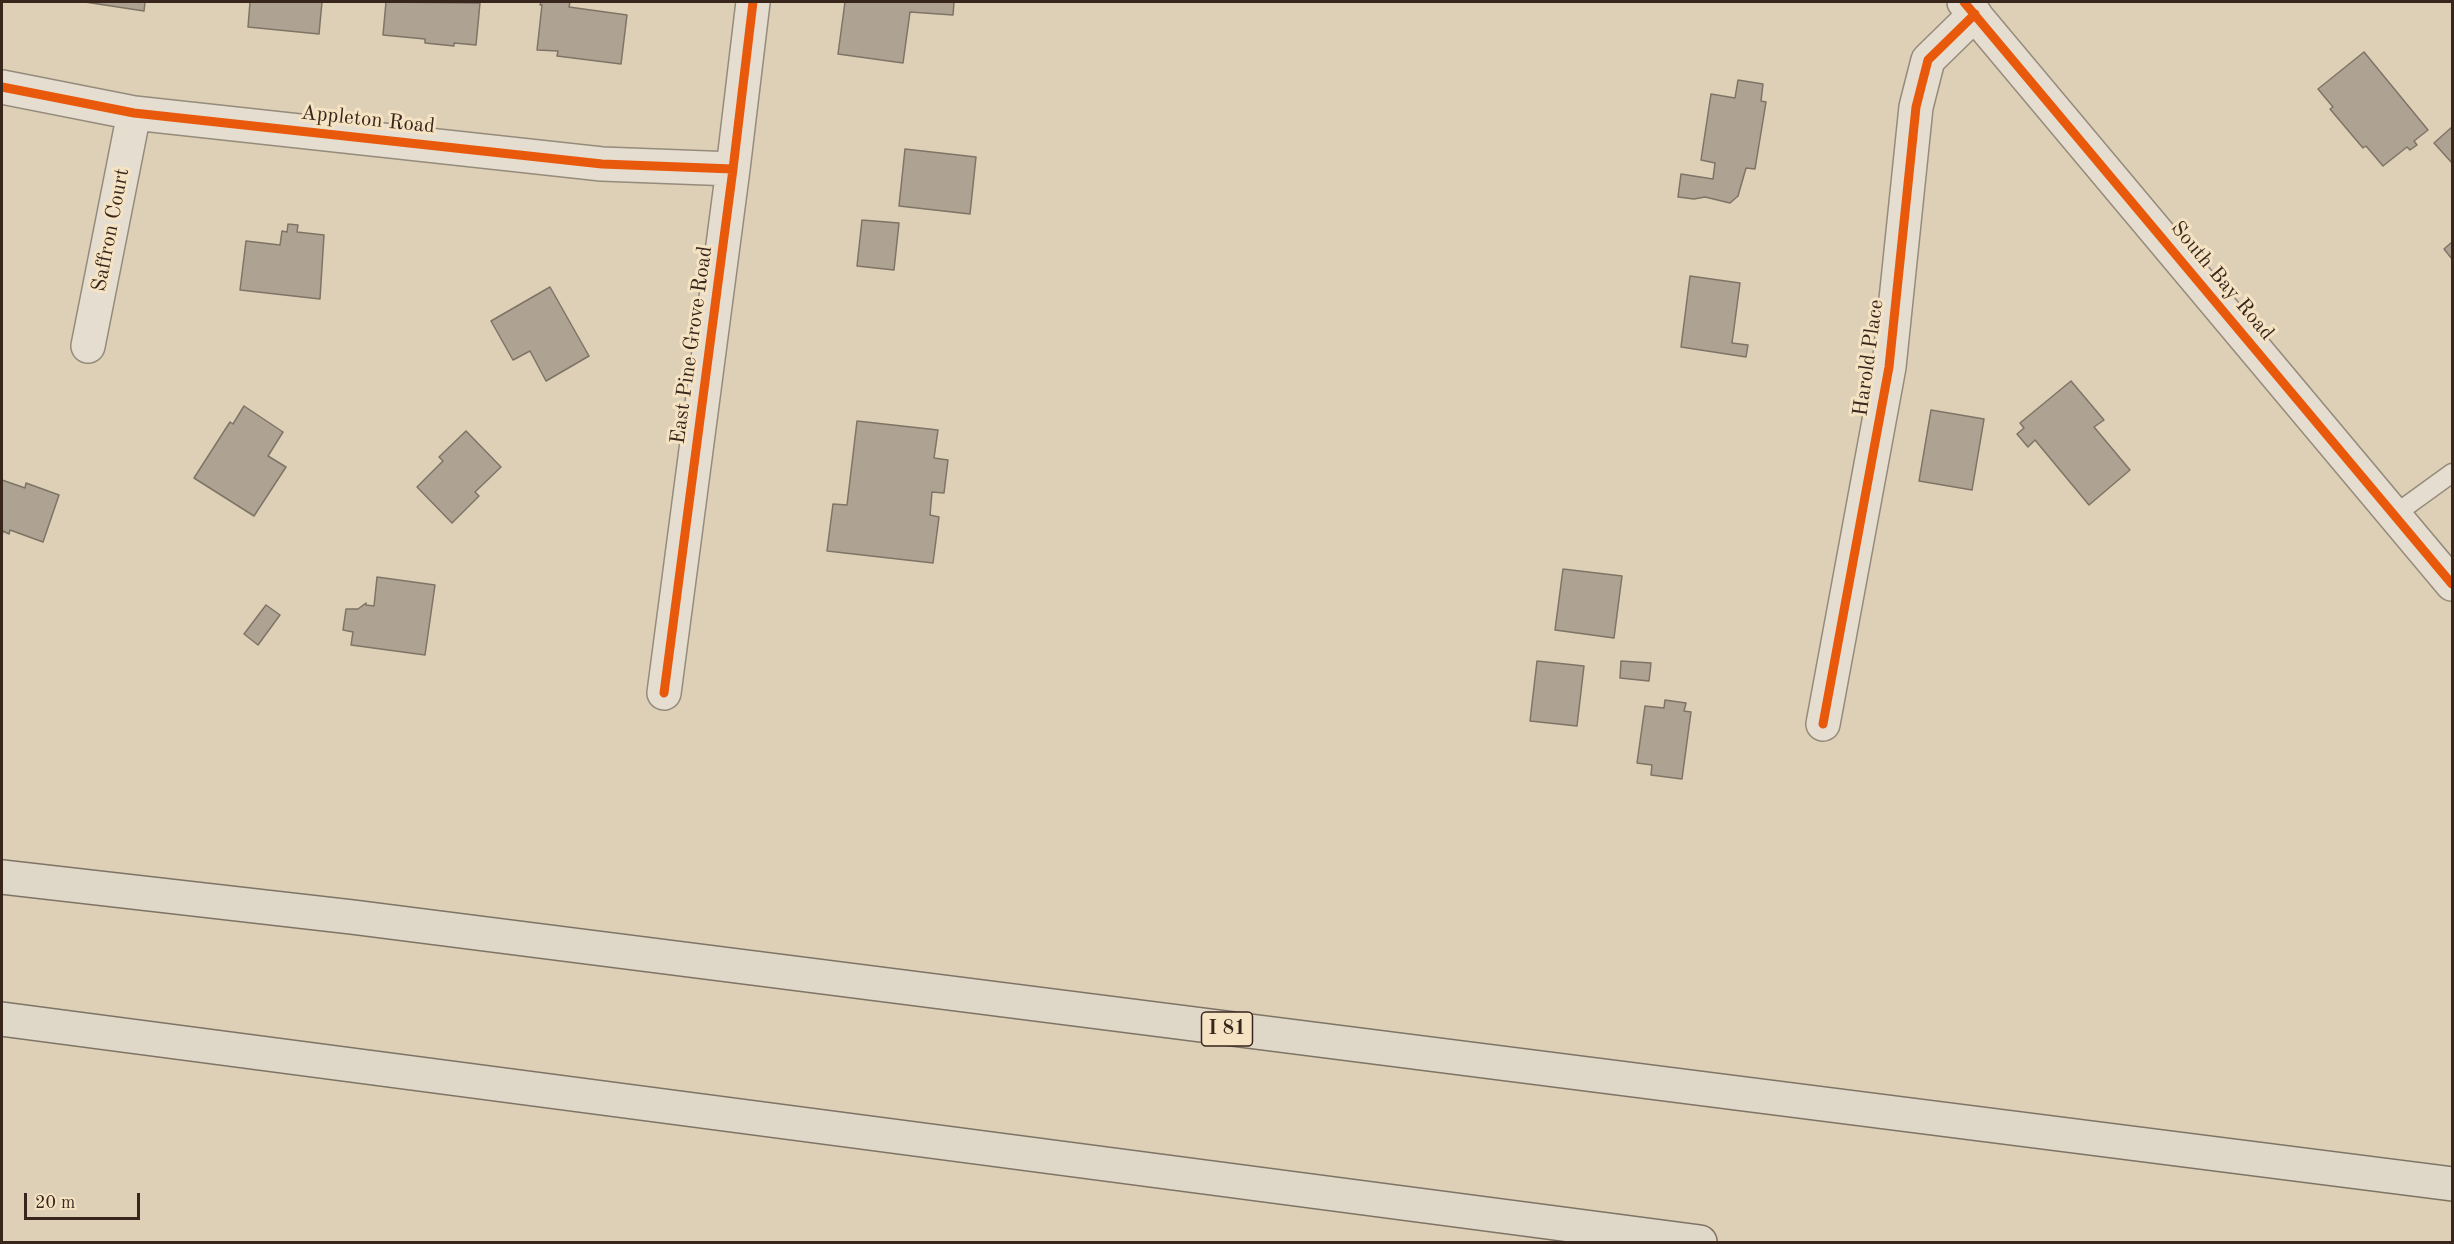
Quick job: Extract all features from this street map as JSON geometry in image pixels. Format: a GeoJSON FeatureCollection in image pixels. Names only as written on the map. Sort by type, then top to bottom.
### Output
{"type":"FeatureCollection","features":[{"type":"Feature","properties":{"kind":"highway","name":"I 81"},"geometry":{"type":"LineString","coordinates":[[2,877],[340,916],[2452,1184]]}},
{"type":"Feature","properties":{"kind":"highway"},"geometry":{"type":"LineString","coordinates":[[2,1018],[1700,1242]]}},
{"type":"Feature","properties":{"kind":"street","name":"East Pine Grove Road"},"geometry":{"type":"LineString","coordinates":[[664,693],[753,2]]}},
{"type":"Feature","properties":{"kind":"street","name":"South Bay Road"},"geometry":{"type":"LineString","coordinates":[[1970,8],[2452,584]]}},
{"type":"Feature","properties":{"kind":"street","name":"Harold Place"},"geometry":{"type":"LineString","coordinates":[[1823,724],[1889,367],[1916,107],[1928,60],[1970,8]]}},
{"type":"Feature","properties":{"kind":"street","name":"Appleton Road"},"geometry":{"type":"LineString","coordinates":[[2,87],[134,113],[602,164],[733,169]]}},
{"type":"Feature","properties":{"kind":"street","name":"Saffron Court"},"geometry":{"type":"LineString","coordinates":[[88,346],[134,113]]}},
{"type":"Feature","properties":{"kind":"lane"},"geometry":{"type":"LineString","coordinates":[[2394,514],[2452,473]]}},
{"type":"Feature","properties":{"kind":"building"},"geometry":{"type":"Polygon","coordinates":[[[85,2],[145,2],[144,11],[85,2]]]}},
{"type":"Feature","properties":{"kind":"building"},"geometry":{"type":"Polygon","coordinates":[[[250,2],[322,2],[319,34],[248,27],[250,2]]]}},
{"type":"Feature","properties":{"kind":"building"},"geometry":{"type":"Polygon","coordinates":[[[386,2],[480,3],[476,45],[454,43],[454,46],[425,43],[425,39],[383,35],[386,2]]]}},
{"type":"Feature","properties":{"kind":"building"},"geometry":{"type":"Polygon","coordinates":[[[541,2],[570,2],[569,7],[627,15],[621,64],[557,56],[558,51],[537,50],[541,2]]]}},
{"type":"Feature","properties":{"kind":"building"},"geometry":{"type":"Polygon","coordinates":[[[845,2],[954,2],[953,15],[910,12],[903,63],[838,54],[845,2]]]}},
{"type":"Feature","properties":{"kind":"building"},"geometry":{"type":"Polygon","coordinates":[[[2364,52],[2428,130],[2414,141],[2417,145],[2410,150],[2407,147],[2383,166],[2366,146],[2363,148],[2330,109],[2333,107],[2318,89],[2364,52]]]}},
{"type":"Feature","properties":{"kind":"building"},"geometry":{"type":"Polygon","coordinates":[[[1738,80],[1763,84],[1761,101],[1766,102],[1755,169],[1746,168],[1738,196],[1730,203],[1705,197],[1694,199],[1678,197],[1681,174],[1713,179],[1715,163],[1701,160],[1711,94],[1735,98],[1738,80]]]}},
{"type":"Feature","properties":{"kind":"building"},"geometry":{"type":"Polygon","coordinates":[[[2452,127],[2452,163],[2434,143],[2452,127]]]}},
{"type":"Feature","properties":{"kind":"building"},"geometry":{"type":"Polygon","coordinates":[[[905,149],[976,157],[970,214],[899,206],[905,149]]]}},
{"type":"Feature","properties":{"kind":"building"},"geometry":{"type":"Polygon","coordinates":[[[862,220],[899,223],[894,270],[857,266],[862,220]]]}},
{"type":"Feature","properties":{"kind":"building"},"geometry":{"type":"Polygon","coordinates":[[[288,224],[298,225],[297,232],[324,235],[320,299],[240,290],[246,241],[280,245],[282,231],[287,232],[288,224]]]}},
{"type":"Feature","properties":{"kind":"building"},"geometry":{"type":"Polygon","coordinates":[[[2452,242],[2452,259],[2444,249],[2452,242]]]}},
{"type":"Feature","properties":{"kind":"building"},"geometry":{"type":"Polygon","coordinates":[[[1690,276],[1740,283],[1732,343],[1748,345],[1746,357],[1681,347],[1690,276]]]}},
{"type":"Feature","properties":{"kind":"building"},"geometry":{"type":"Polygon","coordinates":[[[550,287],[589,356],[546,381],[530,351],[513,360],[491,321],[550,287]]]}},
{"type":"Feature","properties":{"kind":"building"},"geometry":{"type":"Polygon","coordinates":[[[2071,381],[2104,420],[2094,427],[2130,470],[2089,505],[2035,440],[2028,447],[2017,434],[2024,428],[2020,423],[2071,381]]]}},
{"type":"Feature","properties":{"kind":"building"},"geometry":{"type":"Polygon","coordinates":[[[244,406],[283,432],[268,456],[286,467],[254,516],[194,478],[230,422],[233,424],[244,406]]]}},
{"type":"Feature","properties":{"kind":"building"},"geometry":{"type":"Polygon","coordinates":[[[1931,410],[1984,419],[1972,490],[1919,481],[1931,410]]]}},
{"type":"Feature","properties":{"kind":"building"},"geometry":{"type":"Polygon","coordinates":[[[857,421],[938,430],[934,458],[948,460],[944,493],[932,492],[930,515],[939,517],[933,563],[827,551],[833,504],[847,505],[857,421]]]}},
{"type":"Feature","properties":{"kind":"building"},"geometry":{"type":"Polygon","coordinates":[[[466,431],[501,467],[475,492],[479,496],[452,523],[417,487],[443,461],[439,457],[466,431]]]}},
{"type":"Feature","properties":{"kind":"building"},"geometry":{"type":"Polygon","coordinates":[[[2,480],[25,488],[26,483],[59,495],[43,542],[10,530],[9,534],[3,531],[2,536],[2,480]]]}},
{"type":"Feature","properties":{"kind":"building"},"geometry":{"type":"Polygon","coordinates":[[[1563,569],[1622,576],[1614,638],[1555,630],[1563,569]]]}},
{"type":"Feature","properties":{"kind":"building"},"geometry":{"type":"Polygon","coordinates":[[[377,577],[435,585],[425,655],[351,645],[353,632],[343,630],[346,609],[358,609],[366,603],[366,605],[374,606],[377,577]]]}},
{"type":"Feature","properties":{"kind":"building"},"geometry":{"type":"Polygon","coordinates":[[[266,605],[280,615],[258,645],[244,634],[266,605]]]}},
{"type":"Feature","properties":{"kind":"building"},"geometry":{"type":"Polygon","coordinates":[[[1537,661],[1584,666],[1577,726],[1530,721],[1537,661]]]}},
{"type":"Feature","properties":{"kind":"building"},"geometry":{"type":"Polygon","coordinates":[[[1621,661],[1651,663],[1649,681],[1620,678],[1621,661]]]}},
{"type":"Feature","properties":{"kind":"building"},"geometry":{"type":"Polygon","coordinates":[[[1665,700],[1686,703],[1684,711],[1691,712],[1682,779],[1651,775],[1652,765],[1637,763],[1645,706],[1664,708],[1665,700]]]}},
{"type":"Feature","properties":{"kind":"cycle path"},"geometry":{"type":"LineString","coordinates":[[664,693],[753,2]]}},
{"type":"Feature","properties":{"kind":"cycle path"},"geometry":{"type":"LineString","coordinates":[[1964,2],[2452,584]]}},
{"type":"Feature","properties":{"kind":"cycle path"},"geometry":{"type":"LineString","coordinates":[[1823,724],[1889,367],[1916,107],[1928,60],[1975,14]]}},
{"type":"Feature","properties":{"kind":"cycle path"},"geometry":{"type":"LineString","coordinates":[[2,87],[134,113],[602,164],[733,169]]}}]}
